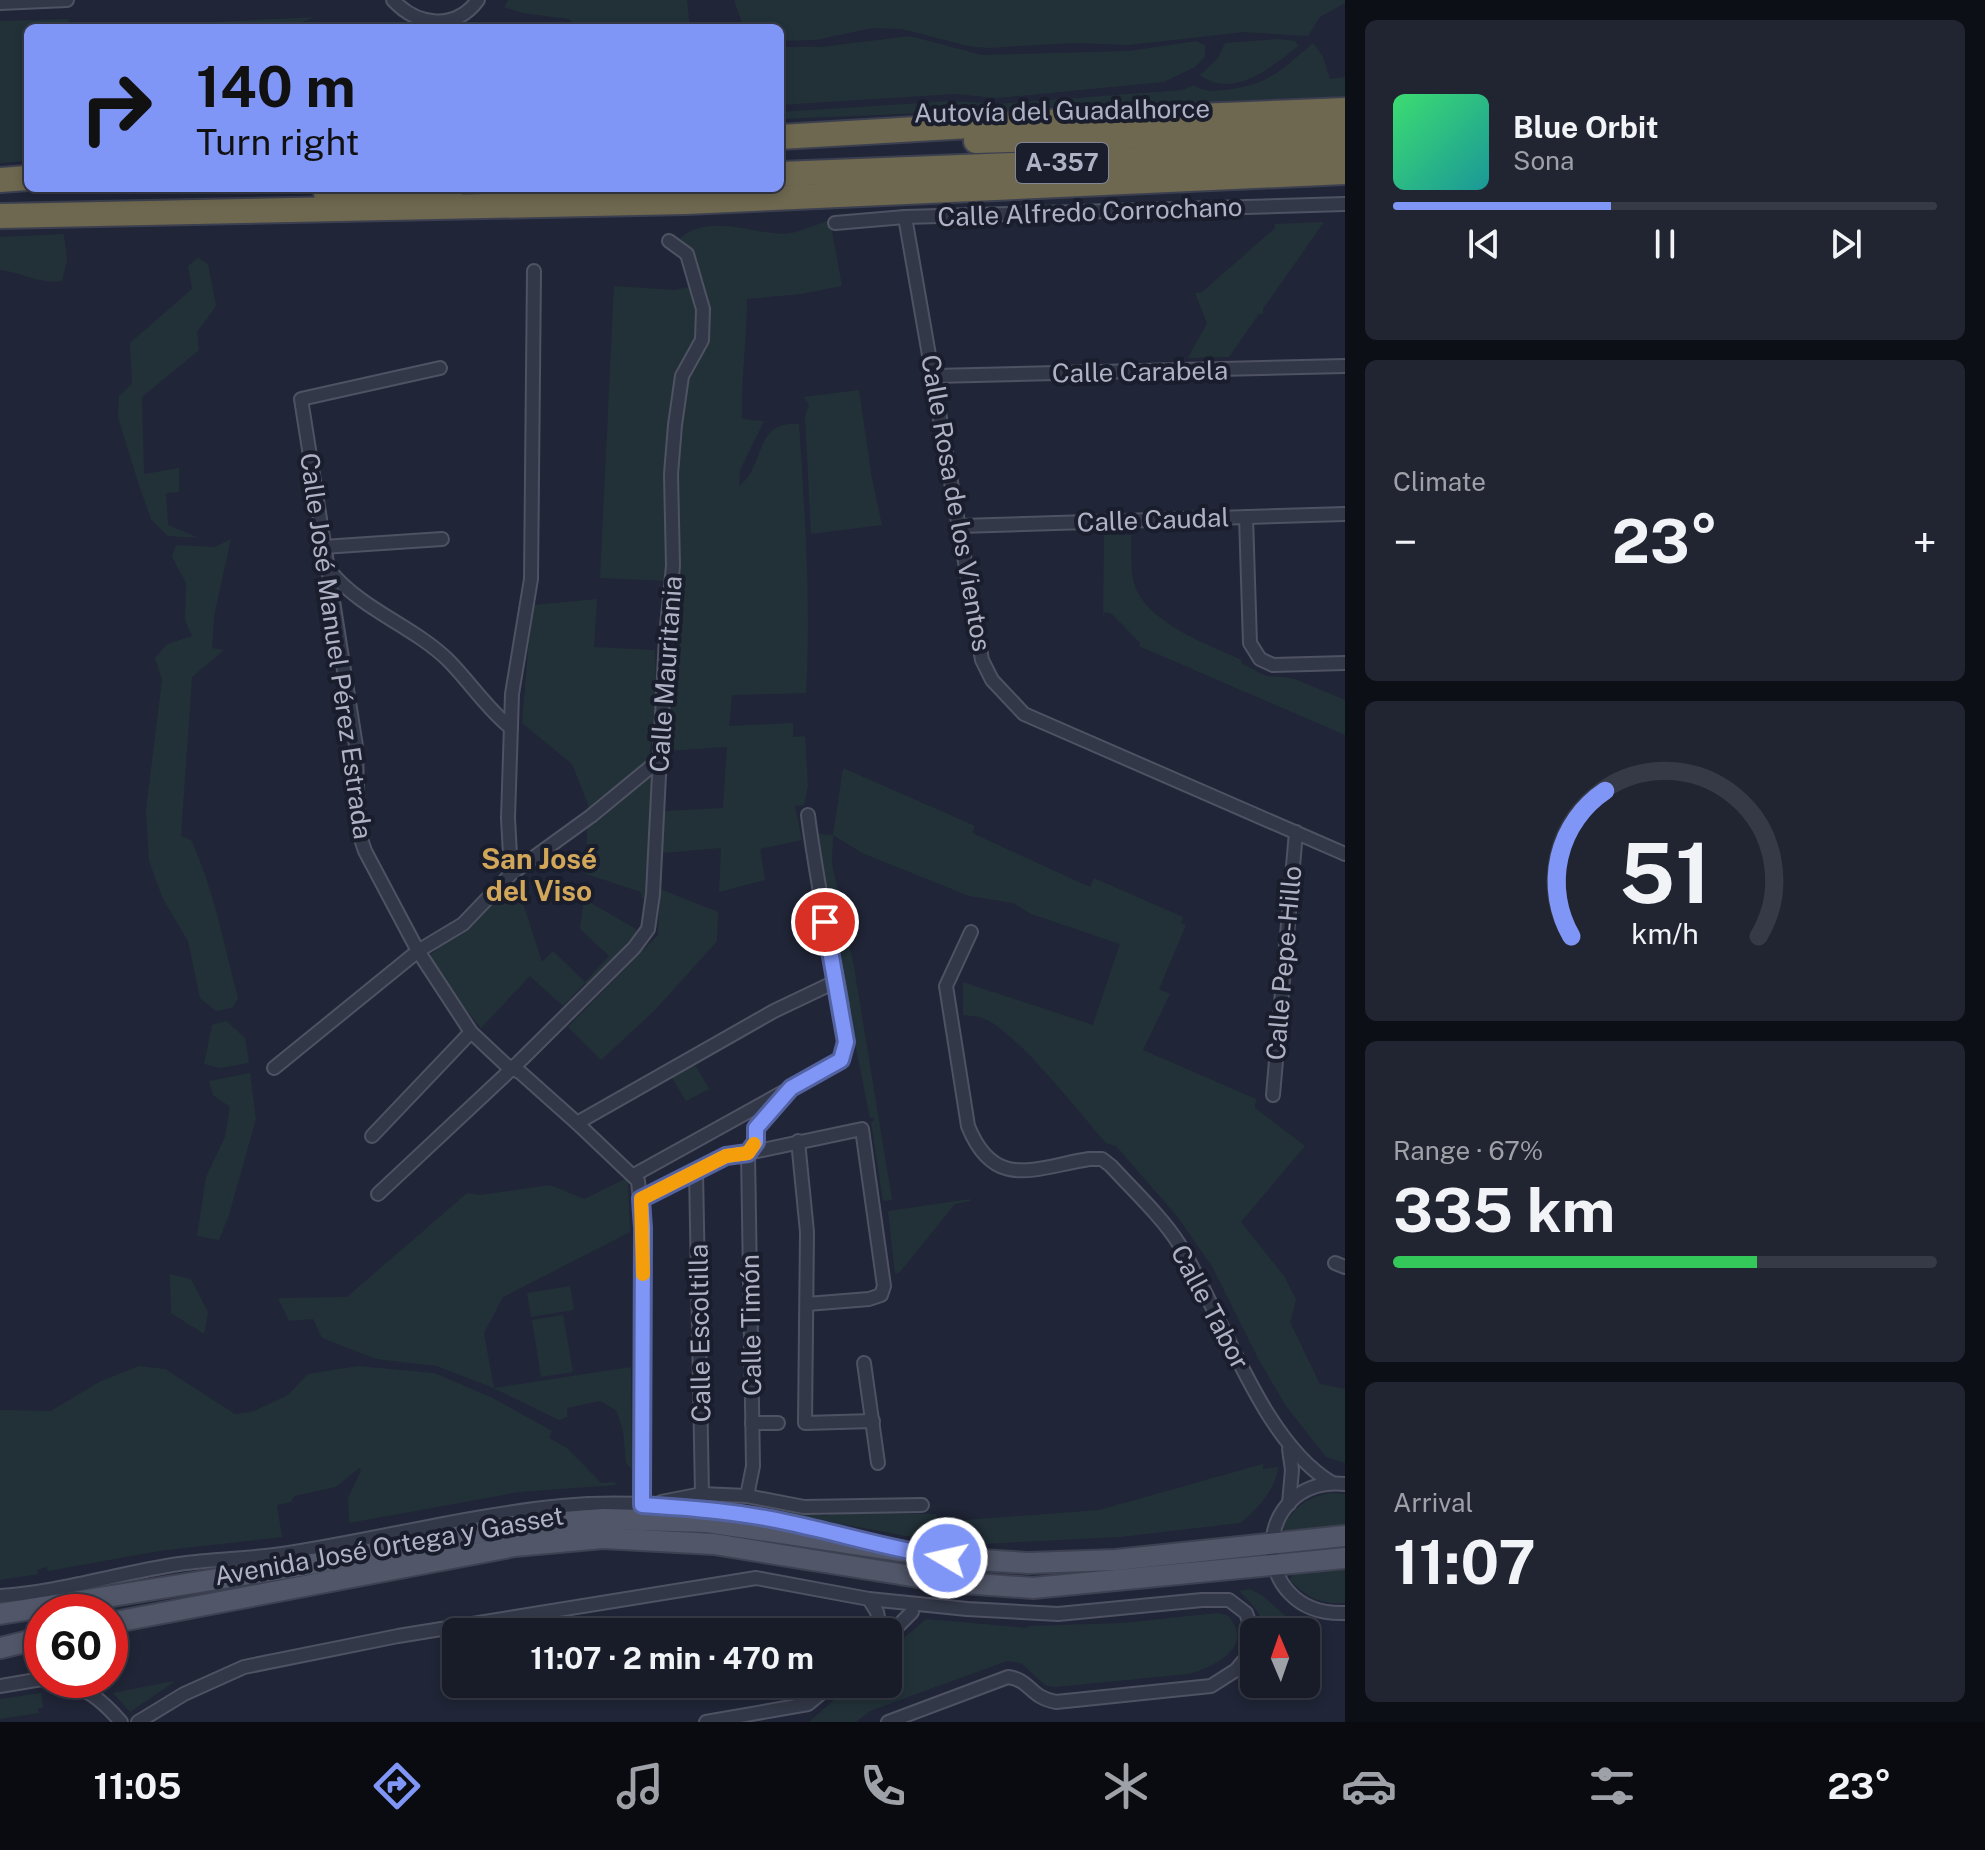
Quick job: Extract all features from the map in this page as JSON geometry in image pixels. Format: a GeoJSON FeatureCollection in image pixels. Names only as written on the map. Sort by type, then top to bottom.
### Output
{"type":"FeatureCollection","features":[{"type":"Feature","properties":{"kind":"highway"},"geometry":{"type":"LineString","coordinates":[[784,137],[1020,123],[1345,110]]}},
{"type":"Feature","properties":{"kind":"highway","name":"Autovía del Guadalhorce"},"geometry":{"type":"LineString","coordinates":[[784,146],[1345,131]]}},
{"type":"Feature","properties":{"kind":"highway","name":"Autovía del Guadalhorce"},"geometry":{"type":"LineString","coordinates":[[784,174],[1345,152]]}},
{"type":"Feature","properties":{"kind":"highway"},"geometry":{"type":"LineString","coordinates":[[0,216],[672,202],[1345,172]]}},
{"type":"Feature","properties":{"kind":"highway"},"geometry":{"type":"LineString","coordinates":[[0,180],[24,178]]}},
{"type":"Feature","properties":{"kind":"highway"},"geometry":{"type":"LineString","coordinates":[[0,216],[156,202],[367,192]]}},
{"type":"Feature","properties":{"kind":"main road","name":"Avenida José Ortega y Gasset"},"geometry":{"type":"LineString","coordinates":[[0,1614],[343,1559],[512,1526],[604,1519],[707,1522],[914,1553],[1028,1563],[1116,1560],[1345,1536]]}},
{"type":"Feature","properties":{"kind":"main road","name":"Avenida José Ortega y Gasset"},"geometry":{"type":"LineString","coordinates":[[128,1620],[515,1546],[603,1538],[714,1544],[949,1582],[1033,1588],[1345,1558]]}},
{"type":"Feature","properties":{"kind":"main road"},"geometry":{"type":"LineString","coordinates":[[0,1648],[24,1642]]}},
{"type":"Feature","properties":{"kind":"street"},"geometry":{"type":"LineString","coordinates":[[0,3],[67,0]]}},
{"type":"Feature","properties":{"kind":"street"},"geometry":{"type":"LineString","coordinates":[[393,0],[412,16],[423,21],[440,22],[457,18],[478,0]]}},
{"type":"Feature","properties":{"kind":"street","name":"Calle Alfredo Corrochano"},"geometry":{"type":"LineString","coordinates":[[835,223],[905,217],[1345,204]]}},
{"type":"Feature","properties":{"kind":"street","name":"Calle Rosa de los Vientos"},"geometry":{"type":"LineString","coordinates":[[905,217],[982,660],[992,680],[1024,714],[1345,854]]}},
{"type":"Feature","properties":{"kind":"street","name":"Calle Mauritania"},"geometry":{"type":"LineString","coordinates":[[378,1194],[592,992],[648,929],[653,894],[673,566],[671,474],[675,425],[682,376],[702,340],[703,309],[687,254],[669,241]]}},
{"type":"Feature","properties":{"kind":"street"},"geometry":{"type":"LineString","coordinates":[[511,874],[508,818],[512,694],[531,579],[534,271]]}},
{"type":"Feature","properties":{"kind":"street","name":"Calle Carabela"},"geometry":{"type":"LineString","coordinates":[[934,376],[1345,366]]}},
{"type":"Feature","properties":{"kind":"street","name":"Calle José Manuel Pérez Estrada"},"geometry":{"type":"LineString","coordinates":[[440,368],[301,399],[356,746],[358,830],[365,851],[418,951],[471,1032],[634,1175]]}},
{"type":"Feature","properties":{"kind":"street","name":"Calle Caudal"},"geometry":{"type":"LineString","coordinates":[[960,526],[1345,514]]}},
{"type":"Feature","properties":{"kind":"street"},"geometry":{"type":"LineString","coordinates":[[1246,517],[1250,643],[1260,659],[1273,665],[1345,663]]}},
{"type":"Feature","properties":{"kind":"street"},"geometry":{"type":"LineString","coordinates":[[323,547],[442,539]]}},
{"type":"Feature","properties":{"kind":"street"},"geometry":{"type":"LineString","coordinates":[[328,569],[344,588],[447,659],[493,714],[511,728]]}},
{"type":"Feature","properties":{"kind":"street"},"geometry":{"type":"LineString","coordinates":[[274,1068],[418,951],[463,924],[511,874],[591,816],[659,760]]}},
{"type":"Feature","properties":{"kind":"street"},"geometry":{"type":"LineString","coordinates":[[808,815],[846,1042],[841,1060],[634,1175],[638,1181],[643,1228],[642,1505],[702,1494],[747,1496],[804,1507],[922,1505]]}},
{"type":"Feature","properties":{"kind":"street","name":"Calle Pepe-Hillo"},"geometry":{"type":"LineString","coordinates":[[1273,1095],[1296,832]]}},
{"type":"Feature","properties":{"kind":"street","name":"Calle Tabor"},"geometry":{"type":"LineString","coordinates":[[971,932],[946,986],[968,1126],[975,1143],[993,1164],[1011,1172],[1089,1159],[1102,1159],[1111,1166],[1178,1242],[1289,1446],[1306,1464],[1338,1484]]}},
{"type":"Feature","properties":{"kind":"street"},"geometry":{"type":"LineString","coordinates":[[577,1123],[774,1011],[837,981]]}},
{"type":"Feature","properties":{"kind":"street"},"geometry":{"type":"LineString","coordinates":[[372,1136],[471,1032]]}},
{"type":"Feature","properties":{"kind":"street"},"geometry":{"type":"LineString","coordinates":[[733,1120],[746,1119],[756,1128],[791,1088]]}},
{"type":"Feature","properties":{"kind":"street","name":"Calle Timón"},"geometry":{"type":"LineString","coordinates":[[747,1496],[753,1466],[748,1153],[756,1142],[756,1128]]}},
{"type":"Feature","properties":{"kind":"street"},"geometry":{"type":"LineString","coordinates":[[641,1199],[726,1156],[862,1129],[884,1286],[881,1295],[869,1299],[807,1304]]}},
{"type":"Feature","properties":{"kind":"street"},"geometry":{"type":"LineString","coordinates":[[798,1141],[807,1232],[805,1423],[873,1421]]}},
{"type":"Feature","properties":{"kind":"street","name":"Calle Escoltilla"},"geometry":{"type":"LineString","coordinates":[[696,1171],[702,1494]]}},
{"type":"Feature","properties":{"kind":"street"},"geometry":{"type":"LineString","coordinates":[[864,1363],[878,1463]]}},
{"type":"Feature","properties":{"kind":"street"},"geometry":{"type":"LineString","coordinates":[[752,1423],[778,1423]]}},
{"type":"Feature","properties":{"kind":"street","name":"Calle Tabor"},"geometry":{"type":"LineString","coordinates":[[1289,1446],[1292,1470],[1289,1504]]}},
{"type":"Feature","properties":{"kind":"street"},"geometry":{"type":"LineString","coordinates":[[1338,1484],[1311,1488],[1289,1504],[1275,1526],[1271,1544],[1273,1566],[1286,1590],[1302,1604],[1322,1613],[1345,1613]]}},
{"type":"Feature","properties":{"kind":"street","name":"Avenida José Ortega y Gasset"},"geometry":{"type":"LineString","coordinates":[[0,1596],[180,1564],[280,1554],[457,1521],[564,1506],[690,1508],[785,1522],[914,1553]]}},
{"type":"Feature","properties":{"kind":"street"},"geometry":{"type":"LineString","coordinates":[[138,1722],[184,1694],[244,1667],[398,1636],[756,1578],[869,1599],[1058,1614],[1229,1600],[1248,1618]]}},
{"type":"Feature","properties":{"kind":"street"},"geometry":{"type":"LineString","coordinates":[[869,1599],[878,1618]]}},
{"type":"Feature","properties":{"kind":"street"},"geometry":{"type":"LineString","coordinates":[[902,1622],[912,1612]]}},
{"type":"Feature","properties":{"kind":"street"},"geometry":{"type":"LineString","coordinates":[[888,1722],[1008,1677],[1019,1678],[1040,1699],[1056,1702],[1211,1686],[1240,1666]]}},
{"type":"Feature","properties":{"kind":"street"},"geometry":{"type":"LineString","coordinates":[[0,1686],[24,1682]]}},
{"type":"Feature","properties":{"kind":"street"},"geometry":{"type":"LineString","coordinates":[[98,1698],[121,1722]]}},
{"type":"Feature","properties":{"kind":"street"},"geometry":{"type":"LineString","coordinates":[[706,1722],[788,1715],[815,1698]]}},
{"type":"Feature","properties":{"kind":"shaded area"},"geometry":{"type":"Polygon","coordinates":[[[508,0],[687,0],[690,24],[577,24],[568,19],[522,13],[504,7],[508,0]]]}},
{"type":"Feature","properties":{"kind":"shaded area"},"geometry":{"type":"Polygon","coordinates":[[[734,0],[1345,0],[1345,3],[1320,17],[1308,36],[1244,32],[1129,45],[1073,43],[988,48],[902,29],[872,28],[816,40],[784,41],[784,24],[742,23],[734,0]]]}},
{"type":"Feature","properties":{"kind":"shaded area"},"geometry":{"type":"Polygon","coordinates":[[[315,17],[297,24],[178,24],[315,17]]]}},
{"type":"Feature","properties":{"kind":"shaded area"},"geometry":{"type":"Polygon","coordinates":[[[68,19],[71,24],[24,24],[24,161],[0,163],[0,21],[68,19]]]}},
{"type":"Feature","properties":{"kind":"shaded area"},"geometry":{"type":"Polygon","coordinates":[[[910,36],[982,55],[1129,51],[1196,41],[1205,45],[1205,57],[1195,67],[1164,82],[997,98],[955,94],[784,105],[784,47],[821,47],[910,36]]]}},
{"type":"Feature","properties":{"kind":"shaded area"},"geometry":{"type":"Polygon","coordinates":[[[1278,39],[1295,41],[1298,46],[1252,78],[1226,84],[1200,75],[1218,58],[1225,43],[1278,39]]]}},
{"type":"Feature","properties":{"kind":"shaded area"},"geometry":{"type":"Polygon","coordinates":[[[1313,43],[1323,57],[1330,79],[1345,77],[1345,96],[784,119],[784,112],[952,101],[996,104],[1182,90],[1194,85],[1205,90],[1224,90],[1252,84],[1282,69],[1313,43]]]}},
{"type":"Feature","properties":{"kind":"shaded area"},"geometry":{"type":"Polygon","coordinates":[[[830,220],[842,286],[747,299],[742,389],[742,419],[764,421],[740,470],[739,486],[747,478],[774,429],[799,424],[807,558],[806,693],[732,695],[729,726],[793,723],[793,737],[805,736],[808,786],[804,805],[795,806],[802,840],[760,849],[765,880],[719,892],[721,848],[662,853],[663,811],[723,808],[727,747],[667,751],[678,528],[675,520],[675,468],[686,359],[678,380],[671,436],[668,481],[671,562],[668,581],[600,578],[614,286],[674,290],[689,287],[691,252],[680,238],[703,227],[729,226],[788,234],[830,220]]]}},
{"type":"Feature","properties":{"kind":"shaded area"},"geometry":{"type":"Polygon","coordinates":[[[1324,222],[1263,309],[1263,314],[1259,314],[1229,357],[1188,358],[1207,323],[1195,293],[1202,292],[1275,228],[1275,224],[1324,222]]]}},
{"type":"Feature","properties":{"kind":"shaded area"},"geometry":{"type":"Polygon","coordinates":[[[64,234],[67,260],[62,281],[47,281],[0,270],[0,237],[64,234]]]}},
{"type":"Feature","properties":{"kind":"shaded area"},"geometry":{"type":"Polygon","coordinates":[[[198,258],[208,264],[216,306],[197,332],[199,350],[142,397],[144,474],[179,468],[179,492],[166,493],[168,525],[199,538],[168,536],[151,519],[118,417],[119,396],[132,384],[130,343],[192,289],[188,266],[198,258]]]}},
{"type":"Feature","properties":{"kind":"shaded area"},"geometry":{"type":"Polygon","coordinates":[[[859,390],[882,525],[811,534],[805,416],[809,405],[804,397],[859,390]]]}},
{"type":"Feature","properties":{"kind":"shaded area"},"geometry":{"type":"Polygon","coordinates":[[[1104,535],[1131,535],[1133,579],[1148,607],[1162,619],[1242,660],[1241,663],[1266,676],[1292,678],[1345,700],[1345,735],[1139,646],[1140,643],[1112,614],[1105,612],[1103,616],[1104,535]]]}},
{"type":"Feature","properties":{"kind":"shaded area"},"geometry":{"type":"Polygon","coordinates":[[[231,539],[214,616],[212,648],[224,650],[192,677],[181,836],[191,840],[206,878],[238,998],[232,1008],[216,1011],[200,998],[188,941],[163,899],[149,861],[146,810],[162,679],[155,658],[167,644],[192,636],[185,620],[186,583],[172,557],[176,545],[215,547],[231,539]]]}},
{"type":"Feature","properties":{"kind":"shaded area"},"geometry":{"type":"Polygon","coordinates":[[[597,599],[594,647],[655,650],[657,721],[650,748],[649,776],[652,779],[648,894],[642,900],[641,892],[586,874],[588,804],[572,764],[522,723],[532,605],[597,599]]]}},
{"type":"Feature","properties":{"kind":"shaded area"},"geometry":{"type":"Polygon","coordinates":[[[843,768],[975,826],[972,833],[1090,887],[1094,878],[1183,917],[1181,923],[1186,925],[1159,989],[1170,994],[1143,1050],[1256,1099],[1255,1108],[1305,1146],[1241,1222],[1284,1276],[1296,1300],[1290,1322],[1320,1384],[1345,1389],[1345,1463],[1326,1457],[1286,1406],[1213,1268],[1177,1216],[1116,1146],[1106,1143],[1012,1038],[982,1018],[963,1015],[963,982],[1093,1025],[1120,944],[1031,914],[1013,903],[969,896],[862,853],[833,835],[843,768]]]}},
{"type":"Feature","properties":{"kind":"shaded area"},"geometry":{"type":"Polygon","coordinates":[[[816,834],[833,835],[832,864],[854,967],[892,1200],[883,1201],[871,1122],[874,1118],[870,1118],[819,865],[816,834]]]}},
{"type":"Feature","properties":{"kind":"shaded area"},"geometry":{"type":"Polygon","coordinates":[[[508,887],[521,897],[542,962],[553,951],[585,982],[609,956],[580,929],[584,899],[636,929],[638,936],[591,987],[585,983],[563,1006],[530,976],[481,1028],[456,998],[429,956],[508,887]]]}},
{"type":"Feature","properties":{"kind":"shaded area"},"geometry":{"type":"Polygon","coordinates":[[[660,889],[718,912],[717,941],[655,1010],[601,1060],[568,1027],[658,935],[660,889]]]}},
{"type":"Feature","properties":{"kind":"shaded area"},"geometry":{"type":"Polygon","coordinates":[[[226,1021],[245,1038],[249,1063],[220,1068],[204,1064],[212,1025],[226,1021]]]}},
{"type":"Feature","properties":{"kind":"shaded area"},"geometry":{"type":"Polygon","coordinates":[[[694,1063],[709,1089],[686,1101],[671,1076],[694,1063]]]}},
{"type":"Feature","properties":{"kind":"shaded area"},"geometry":{"type":"Polygon","coordinates":[[[250,1073],[256,1119],[229,1215],[219,1240],[197,1236],[206,1177],[225,1137],[230,1107],[213,1095],[209,1081],[250,1073]]]}},
{"type":"Feature","properties":{"kind":"shaded area"},"geometry":{"type":"Polygon","coordinates":[[[625,1179],[628,1182],[630,1232],[503,1297],[484,1333],[494,1388],[631,1367],[632,1470],[626,1463],[623,1430],[616,1410],[600,1401],[567,1408],[567,1417],[559,1420],[493,1388],[437,1366],[376,1359],[322,1338],[313,1319],[289,1321],[278,1298],[347,1297],[467,1193],[480,1195],[550,1185],[584,1199],[625,1179]]]}},
{"type":"Feature","properties":{"kind":"shaded area"},"geometry":{"type":"Polygon","coordinates":[[[970,1199],[955,1204],[895,1274],[888,1211],[970,1199]]]}},
{"type":"Feature","properties":{"kind":"shaded area"},"geometry":{"type":"Polygon","coordinates":[[[170,1274],[191,1279],[208,1312],[204,1334],[171,1313],[170,1274]]]}},
{"type":"Feature","properties":{"kind":"shaded area"},"geometry":{"type":"Polygon","coordinates":[[[570,1286],[574,1310],[531,1317],[527,1293],[570,1286]]]}},
{"type":"Feature","properties":{"kind":"shaded area"},"geometry":{"type":"Polygon","coordinates":[[[563,1315],[573,1372],[541,1377],[532,1320],[563,1315]]]}},
{"type":"Feature","properties":{"kind":"shaded area"},"geometry":{"type":"Polygon","coordinates":[[[139,1366],[165,1369],[235,1414],[252,1412],[288,1395],[308,1374],[358,1366],[434,1373],[493,1398],[552,1431],[549,1438],[567,1448],[601,1483],[615,1482],[616,1485],[519,1492],[349,1523],[348,1498],[361,1471],[359,1468],[336,1487],[294,1496],[291,1502],[277,1505],[282,1537],[159,1551],[48,1571],[47,1567],[37,1570],[38,1574],[0,1580],[0,1410],[51,1411],[99,1382],[139,1366]]]}},
{"type":"Feature","properties":{"kind":"shaded area"},"geometry":{"type":"Polygon","coordinates":[[[1263,1464],[1263,1469],[1278,1467],[1274,1483],[1259,1506],[1240,1523],[1120,1537],[983,1544],[906,1536],[783,1513],[783,1510],[827,1516],[828,1513],[936,1514],[938,1522],[1099,1510],[1263,1464]]]}},
{"type":"Feature","properties":{"kind":"shaded area"},"geometry":{"type":"Polygon","coordinates":[[[1330,1493],[1345,1494],[1345,1525],[1285,1532],[1283,1527],[1297,1509],[1308,1500],[1330,1493]]]}},
{"type":"Feature","properties":{"kind":"shaded area"},"geometry":{"type":"Polygon","coordinates":[[[1345,1569],[1345,1603],[1315,1599],[1290,1580],[1293,1574],[1345,1569]]]}},
{"type":"Feature","properties":{"kind":"shaded area"},"geometry":{"type":"Polygon","coordinates":[[[1250,1589],[1263,1596],[1287,1618],[1261,1618],[1239,1591],[1250,1589]]]}},
{"type":"Feature","properties":{"kind":"shaded area"},"geometry":{"type":"Polygon","coordinates":[[[1217,1613],[1227,1615],[1235,1626],[1237,1636],[1228,1654],[1188,1674],[1056,1687],[1046,1686],[1021,1663],[1007,1661],[870,1711],[856,1722],[809,1722],[836,1698],[902,1698],[902,1640],[926,1619],[1028,1628],[1123,1623],[1217,1613]]]}},
{"type":"Feature","properties":{"kind":"shaded area"},"geometry":{"type":"Polygon","coordinates":[[[174,1682],[130,1712],[117,1698],[128,1698],[128,1690],[174,1682]]]}},
{"type":"Feature","properties":{"kind":"shaded area"},"geometry":{"type":"Polygon","coordinates":[[[24,1695],[24,1698],[42,1698],[43,1708],[38,1708],[39,1713],[0,1719],[0,1699],[24,1695]]]}},
{"type":"Feature","properties":{"kind":"slow traffic"},"geometry":{"type":"LineString","coordinates":[[643,1274],[641,1199],[726,1156],[748,1153],[754,1144]]}},
{"type":"Feature","properties":{"kind":"district","name":"San José del Viso"},"geometry":{"type":"Point","coordinates":[539,875]}},
{"type":"Feature","properties":{"kind":"route"},"geometry":{"type":"LineString","coordinates":[[825,922],[846,1042],[841,1060],[791,1088],[756,1128],[756,1142],[748,1153],[726,1156],[641,1199],[642,1505],[690,1508],[785,1522],[947,1558]]}}]}
